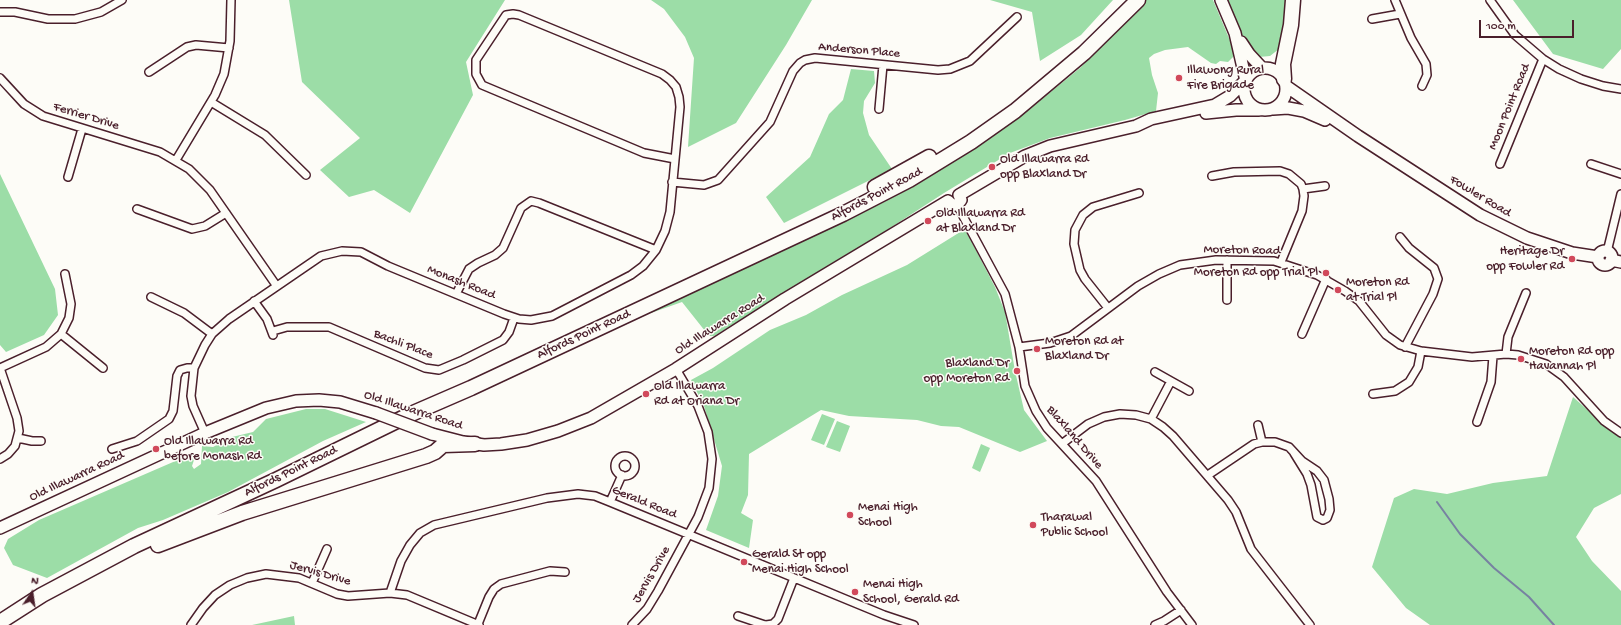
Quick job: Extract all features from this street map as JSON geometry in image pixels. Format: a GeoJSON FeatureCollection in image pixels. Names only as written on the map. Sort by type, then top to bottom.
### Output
{"type":"FeatureCollection","features":[{"type":"Feature","properties":{"kind":"highway","name":"Alfords Point Road"},"geometry":{"type":"LineString","coordinates":[[0,613],[77,566],[137,535],[226,497],[382,418],[472,381],[828,213],[936,153],[1010,104],[1078,49],[1128,0]]}},
{"type":"Feature","properties":{"kind":"highway","name":"Alfords Point Road"},"geometry":{"type":"LineString","coordinates":[[0,623],[42,595],[134,546],[276,480],[411,414],[471,388],[843,214],[908,180],[971,142],[1015,111],[1084,52],[1138,0]]}},
{"type":"Feature","properties":{"kind":"highway"},"geometry":{"type":"LineString","coordinates":[[1285,82],[1283,64],[1291,25],[1292,0]]}},
{"type":"Feature","properties":{"kind":"highway"},"geometry":{"type":"LineString","coordinates":[[0,623],[10,620],[84,580],[171,539],[242,513],[426,456],[433,453],[443,445],[475,444]]}},
{"type":"Feature","properties":{"kind":"street"},"geometry":{"type":"LineString","coordinates":[[0,12],[15,12],[48,20],[75,19],[101,12],[122,0]]}},
{"type":"Feature","properties":{"kind":"street"},"geometry":{"type":"LineString","coordinates":[[176,160],[211,102],[224,74],[229,48],[231,0]]}},
{"type":"Feature","properties":{"kind":"street"},"geometry":{"type":"LineString","coordinates":[[1221,0],[1235,33],[1249,54],[1262,68]]}},
{"type":"Feature","properties":{"kind":"street"},"geometry":{"type":"LineString","coordinates":[[1395,0],[1400,14],[1426,64],[1427,75],[1422,86]]}},
{"type":"Feature","properties":{"kind":"street"},"geometry":{"type":"LineString","coordinates":[[1490,0],[1515,35],[1543,59],[1559,69],[1581,79],[1603,86],[1621,89]]}},
{"type":"Feature","properties":{"kind":"street","name":"Monash Road"},"geometry":{"type":"LineString","coordinates":[[204,433],[193,406],[191,396],[194,368],[200,354],[212,334],[229,318],[320,256],[334,252],[354,251],[366,254],[388,266],[514,318],[538,320],[577,304],[631,275],[643,266],[656,250],[668,224],[675,159],[680,101],[678,92],[670,80],[662,74],[519,15],[510,14],[501,21],[475,63],[476,74],[482,85],[644,153],[675,159]]}},
{"type":"Feature","properties":{"kind":"street"},"geometry":{"type":"LineString","coordinates":[[1372,19],[1400,14]]}},
{"type":"Feature","properties":{"kind":"street","name":"Anderson Place"},"geometry":{"type":"LineString","coordinates":[[672,182],[704,185],[718,180],[770,122],[793,71],[805,60],[821,59],[938,70],[958,68],[976,56],[1017,17]]}},
{"type":"Feature","properties":{"kind":"street"},"geometry":{"type":"LineString","coordinates":[[1235,33],[1245,81],[1245,97],[1252,106],[1261,110],[1273,109],[1284,100],[1285,82],[1274,70],[1262,68],[1250,74],[1245,81]]}},
{"type":"Feature","properties":{"kind":"street"},"geometry":{"type":"LineString","coordinates":[[149,72],[187,47],[196,46],[229,48]]}},
{"type":"Feature","properties":{"kind":"street","name":"Moon Point Road"},"geometry":{"type":"LineString","coordinates":[[1500,164],[1543,59]]}},
{"type":"Feature","properties":{"kind":"street"},"geometry":{"type":"LineString","coordinates":[[879,109],[883,65]]}},
{"type":"Feature","properties":{"kind":"street","name":"Ferrier Drive"},"geometry":{"type":"LineString","coordinates":[[0,78],[19,99],[36,113],[82,129],[152,149],[176,160],[201,179],[276,285]]}},
{"type":"Feature","properties":{"kind":"street","name":"Old Illawarra Road"},"geometry":{"type":"LineString","coordinates":[[1136,126],[1151,119],[1215,105],[1226,99],[1245,81]]}},
{"type":"Feature","properties":{"kind":"street","name":"Fowler Road"},"geometry":{"type":"LineString","coordinates":[[1285,82],[1358,136],[1469,209],[1527,238],[1559,249],[1609,258]]}},
{"type":"Feature","properties":{"kind":"street"},"geometry":{"type":"LineString","coordinates":[[211,102],[265,135],[306,175]]}},
{"type":"Feature","properties":{"kind":"street","name":"Fowler Road"},"geometry":{"type":"LineString","coordinates":[[1273,109],[1288,108],[1304,111],[1358,136]]}},
{"type":"Feature","properties":{"kind":"street","name":"Old Illawarra Road"},"geometry":{"type":"LineString","coordinates":[[0,528],[204,433],[266,408],[296,401],[330,400],[376,413],[432,434],[475,444],[514,443],[558,431],[591,418],[676,369],[790,296],[955,200],[1024,156],[1050,146],[1136,126],[1155,124],[1214,112],[1261,110]]}},
{"type":"Feature","properties":{"kind":"street"},"geometry":{"type":"LineString","coordinates":[[68,177],[82,129]]}},
{"type":"Feature","properties":{"kind":"street"},"geometry":{"type":"LineString","coordinates":[[1591,164],[1621,174]]}},
{"type":"Feature","properties":{"kind":"street"},"geometry":{"type":"LineString","coordinates":[[1212,176],[1234,172],[1280,171],[1290,174],[1304,189],[1302,211],[1280,262]]}},
{"type":"Feature","properties":{"kind":"street"},"geometry":{"type":"LineString","coordinates":[[1304,189],[1324,186]]}},
{"type":"Feature","properties":{"kind":"street"},"geometry":{"type":"LineString","coordinates":[[1108,308],[1085,279],[1080,270],[1074,244],[1075,230],[1083,215],[1093,207],[1139,193]]}},
{"type":"Feature","properties":{"kind":"street"},"geometry":{"type":"LineString","coordinates":[[1609,258],[1621,194]]}},
{"type":"Feature","properties":{"kind":"street","name":"Blaxland Drive"},"geometry":{"type":"LineString","coordinates":[[955,200],[1005,294],[1019,347],[1028,394],[1036,411],[1047,428],[1096,481],[1111,502],[1167,592],[1192,625]]}},
{"type":"Feature","properties":{"kind":"street"},"geometry":{"type":"LineString","coordinates":[[456,294],[469,269],[495,255],[503,248],[519,211],[527,202],[535,201],[656,250]]}},
{"type":"Feature","properties":{"kind":"street"},"geometry":{"type":"LineString","coordinates":[[137,209],[192,229],[205,226],[226,213]]}},
{"type":"Feature","properties":{"kind":"street"},"geometry":{"type":"LineString","coordinates":[[1400,237],[1409,248],[1434,268],[1438,279],[1433,294],[1405,347]]}},
{"type":"Feature","properties":{"kind":"street"},"geometry":{"type":"LineString","coordinates":[[1227,260],[1227,300]]}},
{"type":"Feature","properties":{"kind":"street","name":"Moreton Road"},"geometry":{"type":"LineString","coordinates":[[1019,347],[1050,343],[1064,339],[1085,327],[1144,281],[1171,269],[1193,262],[1227,260],[1280,262],[1326,279],[1353,296],[1386,335],[1405,347],[1472,357],[1506,354],[1532,358],[1552,368],[1564,377],[1594,411],[1621,433]]}},
{"type":"Feature","properties":{"kind":"street"},"geometry":{"type":"LineString","coordinates":[[0,459],[12,450],[18,438],[17,418],[0,368],[46,347],[61,334],[69,318],[71,304],[65,274]]}},
{"type":"Feature","properties":{"kind":"street"},"geometry":{"type":"LineString","coordinates":[[1302,334],[1326,279]]}},
{"type":"Feature","properties":{"kind":"street"},"geometry":{"type":"LineString","coordinates":[[1506,354],[1508,337],[1526,293]]}},
{"type":"Feature","properties":{"kind":"street"},"geometry":{"type":"LineString","coordinates":[[151,297],[184,313],[212,334]]}},
{"type":"Feature","properties":{"kind":"street","name":"Bachli Place"},"geometry":{"type":"LineString","coordinates":[[254,301],[273,333],[287,327],[329,327],[424,368],[439,370],[460,362],[504,340],[509,332],[514,318]]}},
{"type":"Feature","properties":{"kind":"street"},"geometry":{"type":"LineString","coordinates":[[61,334],[103,368]]}},
{"type":"Feature","properties":{"kind":"street"},"geometry":{"type":"LineString","coordinates":[[1373,394],[1395,391],[1410,382],[1418,367],[1421,350]]}},
{"type":"Feature","properties":{"kind":"street"},"geometry":{"type":"LineString","coordinates":[[1477,422],[1491,382],[1493,356]]}},
{"type":"Feature","properties":{"kind":"street"},"geometry":{"type":"LineString","coordinates":[[112,449],[137,441],[169,418],[173,411],[177,376],[180,370],[194,368]]}},
{"type":"Feature","properties":{"kind":"street","name":"Jervis Drive"},"geometry":{"type":"LineString","coordinates":[[632,625],[647,609],[698,518],[708,495],[711,479],[711,450],[708,432],[702,416],[676,369]]}},
{"type":"Feature","properties":{"kind":"street"},"geometry":{"type":"LineString","coordinates":[[1155,372],[1189,391]]}},
{"type":"Feature","properties":{"kind":"street"},"geometry":{"type":"LineString","coordinates":[[1151,419],[1171,381]]}},
{"type":"Feature","properties":{"kind":"street"},"geometry":{"type":"LineString","coordinates":[[1062,443],[1088,424],[1104,417],[1120,414],[1136,415],[1151,419],[1173,436],[1208,475],[1236,512],[1251,549],[1310,625]]}},
{"type":"Feature","properties":{"kind":"street"},"geometry":{"type":"LineString","coordinates":[[1258,425],[1262,442]]}},
{"type":"Feature","properties":{"kind":"street"},"geometry":{"type":"LineString","coordinates":[[18,438],[41,441]]}},
{"type":"Feature","properties":{"kind":"street"},"geometry":{"type":"LineString","coordinates":[[1208,475],[1254,444],[1262,442],[1275,442],[1289,447],[1316,470],[1324,480],[1330,510],[1327,518],[1322,520],[1317,517],[1311,484],[1294,452]]}},
{"type":"Feature","properties":{"kind":"street"},"geometry":{"type":"LineString","coordinates":[[610,502],[622,475]]}},
{"type":"Feature","properties":{"kind":"street","name":"Gerald Road"},"geometry":{"type":"LineString","coordinates":[[390,593],[401,561],[410,545],[420,534],[434,525],[562,495],[589,495],[610,502],[889,617],[914,625]]}},
{"type":"Feature","properties":{"kind":"street"},"geometry":{"type":"LineString","coordinates":[[312,583],[327,549]]}},
{"type":"Feature","properties":{"kind":"street"},"geometry":{"type":"LineString","coordinates":[[478,625],[489,597],[494,589],[501,584],[550,571],[565,572]]}},
{"type":"Feature","properties":{"kind":"street","name":"Jervis Drive"},"geometry":{"type":"LineString","coordinates":[[192,625],[203,608],[215,595],[230,585],[247,578],[266,574],[286,575],[312,583],[337,594],[348,596],[390,593],[407,595],[478,625]]}},
{"type":"Feature","properties":{"kind":"street"},"geometry":{"type":"LineString","coordinates":[[738,616],[765,625],[773,624],[778,619],[794,578]]}},
{"type":"Feature","properties":{"kind":"street"},"geometry":{"type":"LineString","coordinates":[[1155,625],[1181,610]]}},
{"type":"Feature","properties":{"kind":"green space"},"geometry":{"type":"Polygon","coordinates":[[[289,0],[505,0],[466,62],[473,95],[410,213],[374,190],[349,197],[320,170],[360,138],[302,82],[289,0]]]}},
{"type":"Feature","properties":{"kind":"green space"},"geometry":{"type":"Polygon","coordinates":[[[651,0],[812,0],[786,45],[736,123],[688,147],[694,58],[685,37],[664,9],[651,0]]]}},
{"type":"Feature","properties":{"kind":"green space"},"geometry":{"type":"Polygon","coordinates":[[[990,0],[1113,0],[1081,35],[1040,61],[1032,12],[990,0]]]}},
{"type":"Feature","properties":{"kind":"green space"},"geometry":{"type":"Polygon","coordinates":[[[1146,0],[1213,0],[1231,43],[1234,56],[1228,62],[1220,61],[1216,64],[1211,63],[1188,47],[1165,50],[1154,54],[1149,58],[1152,75],[1158,93],[1156,111],[1050,138],[1010,153],[944,193],[847,256],[714,336],[709,336],[682,302],[649,313],[649,310],[882,203],[921,182],[958,159],[1031,108],[1080,68],[1146,0]]]}},
{"type":"Feature","properties":{"kind":"green space"},"geometry":{"type":"Polygon","coordinates":[[[1228,0],[1287,0],[1281,47],[1270,56],[1259,57],[1244,41],[1228,0]]]}},
{"type":"Feature","properties":{"kind":"green space"},"geometry":{"type":"Polygon","coordinates":[[[1513,0],[1621,0],[1621,49],[1603,69],[1553,54],[1513,0]]]}},
{"type":"Feature","properties":{"kind":"green space"},"geometry":{"type":"Polygon","coordinates":[[[851,69],[874,71],[875,83],[864,101],[863,113],[869,135],[892,169],[784,223],[766,197],[810,157],[829,114],[843,100],[851,69]]]}},
{"type":"Feature","properties":{"kind":"green space"},"geometry":{"type":"Polygon","coordinates":[[[0,174],[55,289],[58,315],[44,335],[6,352],[0,345],[0,174]]]}},
{"type":"Feature","properties":{"kind":"green space"},"geometry":{"type":"Polygon","coordinates":[[[965,229],[995,287],[1005,312],[1015,371],[1024,410],[1047,441],[1020,452],[959,427],[941,426],[917,420],[849,416],[821,410],[749,454],[748,495],[741,513],[753,520],[749,548],[706,530],[718,496],[722,466],[704,406],[691,380],[713,368],[770,330],[806,315],[842,295],[907,265],[965,229]]]}},
{"type":"Feature","properties":{"kind":"green space"},"geometry":{"type":"Polygon","coordinates":[[[1573,397],[1616,435],[1621,437],[1621,494],[1594,508],[1576,537],[1592,561],[1621,591],[1621,625],[1430,625],[1406,608],[1372,567],[1394,498],[1414,489],[1447,494],[1493,483],[1547,476],[1573,397]]]}},
{"type":"Feature","properties":{"kind":"green space"},"geometry":{"type":"Polygon","coordinates":[[[306,409],[325,409],[366,422],[323,441],[228,492],[163,520],[138,528],[47,578],[13,565],[4,548],[8,539],[39,520],[187,456],[196,454],[192,466],[194,469],[201,464],[202,446],[213,447],[232,437],[253,432],[266,419],[306,409]]]}},
{"type":"Feature","properties":{"kind":"green space"},"geometry":{"type":"Polygon","coordinates":[[[822,414],[835,419],[824,445],[811,440],[822,414]]]}},
{"type":"Feature","properties":{"kind":"green space"},"geometry":{"type":"Polygon","coordinates":[[[837,421],[850,426],[840,452],[826,447],[837,421]]]}},
{"type":"Feature","properties":{"kind":"green space"},"geometry":{"type":"Polygon","coordinates":[[[981,444],[990,448],[980,472],[972,468],[981,444]]]}},
{"type":"Feature","properties":{"kind":"green space"},"geometry":{"type":"Polygon","coordinates":[[[294,616],[295,625],[252,625],[294,616]]]}},
{"type":"Feature","properties":{"kind":"waterway"},"geometry":{"type":"LineString","coordinates":[[1437,502],[1460,534],[1494,568],[1529,597],[1554,625]]}},
{"type":"Feature","properties":{"kind":"place","name":"Illawong Rural Fire Brigade"},"geometry":{"type":"Point","coordinates":[1179,78]}},
{"type":"Feature","properties":{"kind":"place","name":"Old Illawarra Rd opp Blaxland Dr"},"geometry":{"type":"Point","coordinates":[992,167]}},
{"type":"Feature","properties":{"kind":"place","name":"Old Illawarra Rd at Blaxland Dr"},"geometry":{"type":"Point","coordinates":[928,221]}},
{"type":"Feature","properties":{"kind":"place","name":"Heritage Dr opp Fowler Rd"},"geometry":{"type":"Point","coordinates":[1572,259]}},
{"type":"Feature","properties":{"kind":"place","name":"Moreton Rd opp Trial Pl"},"geometry":{"type":"Point","coordinates":[1326,273]}},
{"type":"Feature","properties":{"kind":"place","name":"Moreton Rd at Trial Pl"},"geometry":{"type":"Point","coordinates":[1338,290]}},
{"type":"Feature","properties":{"kind":"place","name":"Moreton Rd at Blaxland Dr"},"geometry":{"type":"Point","coordinates":[1037,349]}},
{"type":"Feature","properties":{"kind":"place","name":"Moreton Rd opp Havannah Pl"},"geometry":{"type":"Point","coordinates":[1521,359]}},
{"type":"Feature","properties":{"kind":"place","name":"Blaxland Dr opp Moreton Rd"},"geometry":{"type":"Point","coordinates":[1017,371]}},
{"type":"Feature","properties":{"kind":"place","name":"Old Illawarra Rd at Oriana Dr"},"geometry":{"type":"Point","coordinates":[646,394]}},
{"type":"Feature","properties":{"kind":"place","name":"Old Illawarra Rd before Monash Rd"},"geometry":{"type":"Point","coordinates":[156,449]}},
{"type":"Feature","properties":{"kind":"place","name":"Menai High School"},"geometry":{"type":"Point","coordinates":[850,515]}},
{"type":"Feature","properties":{"kind":"place","name":"Tharawal Public School"},"geometry":{"type":"Point","coordinates":[1033,525]}},
{"type":"Feature","properties":{"kind":"place","name":"Gerald St opp Menai High School"},"geometry":{"type":"Point","coordinates":[744,562]}},
{"type":"Feature","properties":{"kind":"place","name":"Menai High School, Gerald Rd"},"geometry":{"type":"Point","coordinates":[855,592]}}]}
